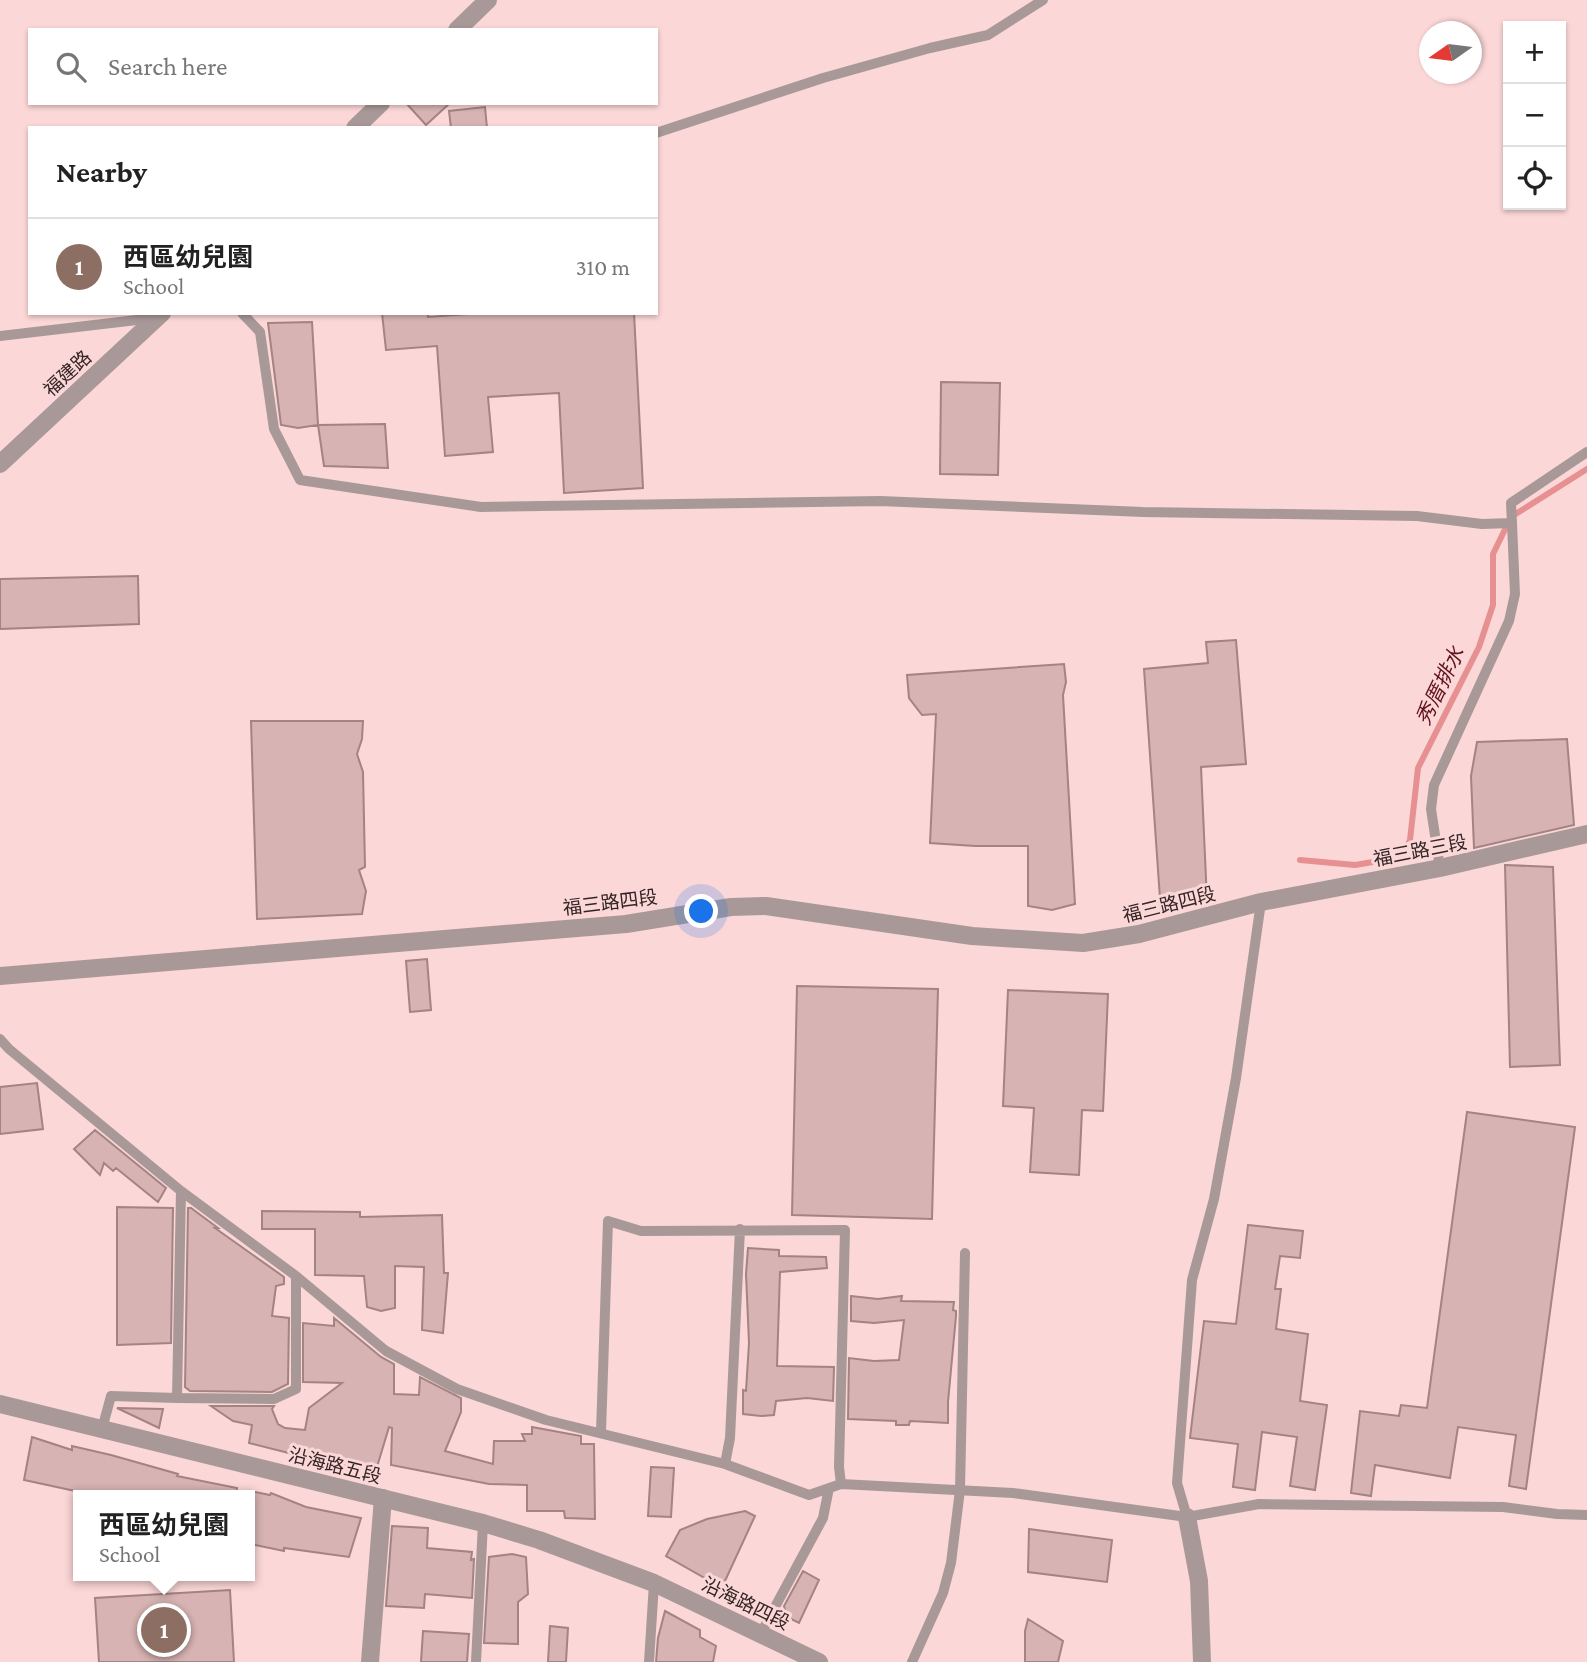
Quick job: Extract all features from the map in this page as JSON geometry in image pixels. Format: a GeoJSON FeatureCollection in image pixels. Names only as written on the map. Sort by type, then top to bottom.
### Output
{"type":"FeatureCollection","features":[{"type":"Feature","properties":{"kind":"street"},"geometry":{"type":"LineString","coordinates":[[459,28],[488,0]]}},
{"type":"Feature","properties":{"kind":"street"},"geometry":{"type":"LineString","coordinates":[[357,126],[379,105]]}},
{"type":"Feature","properties":{"kind":"street","name":"福建路"},"geometry":{"type":"LineString","coordinates":[[0,464],[160,315]]}},
{"type":"Feature","properties":{"kind":"street","name":"福三路三段"},"geometry":{"type":"LineString","coordinates":[[1261,902],[1440,868],[1587,834]]}},
{"type":"Feature","properties":{"kind":"street","name":"福三路四段"},"geometry":{"type":"LineString","coordinates":[[0,976],[625,923],[731,906],[766,906],[972,936],[1083,943],[1139,934],[1261,902]]}},
{"type":"Feature","properties":{"kind":"street","name":"沿海路五段"},"geometry":{"type":"LineString","coordinates":[[0,1404],[483,1523],[539,1540],[654,1583]]}},
{"type":"Feature","properties":{"kind":"street"},"geometry":{"type":"LineString","coordinates":[[370,1662],[383,1498]]}},
{"type":"Feature","properties":{"kind":"street"},"geometry":{"type":"LineString","coordinates":[[1187,1517],[1199,1581],[1202,1662]]}},
{"type":"Feature","properties":{"kind":"street","name":"沿海路四段"},"geometry":{"type":"LineString","coordinates":[[654,1583],[819,1662]]}},
{"type":"Feature","properties":{"kind":"lane"},"geometry":{"type":"LineString","coordinates":[[658,132],[822,78],[988,35],[1043,0]]}},
{"type":"Feature","properties":{"kind":"lane"},"geometry":{"type":"LineString","coordinates":[[0,336],[160,315]]}},
{"type":"Feature","properties":{"kind":"lane"},"geometry":{"type":"LineString","coordinates":[[244,315],[260,332],[274,429],[300,480],[338,487],[481,507],[880,502],[1143,512],[1417,516],[1482,524],[1512,523]]}},
{"type":"Feature","properties":{"kind":"lane"},"geometry":{"type":"LineString","coordinates":[[1440,868],[1431,809],[1434,785],[1509,621],[1515,594],[1511,503],[1587,452]]}},
{"type":"Feature","properties":{"kind":"lane"},"geometry":{"type":"LineString","coordinates":[[1187,1517],[1177,1483],[1192,1280],[1213,1199],[1236,1079],[1261,902]]}},
{"type":"Feature","properties":{"kind":"lane"},"geometry":{"type":"LineString","coordinates":[[0,1039],[181,1191],[296,1276],[386,1351],[457,1389],[546,1420],[725,1464],[809,1494],[841,1484],[1013,1493],[1187,1517],[1259,1504],[1503,1507],[1587,1515]]}},
{"type":"Feature","properties":{"kind":"lane"},"geometry":{"type":"LineString","coordinates":[[177,1398],[181,1191]]}},
{"type":"Feature","properties":{"kind":"lane"},"geometry":{"type":"LineString","coordinates":[[601,1432],[608,1221],[641,1231],[845,1230],[839,1466],[841,1484]]}},
{"type":"Feature","properties":{"kind":"lane"},"geometry":{"type":"LineString","coordinates":[[725,1464],[730,1438],[740,1229]]}},
{"type":"Feature","properties":{"kind":"lane"},"geometry":{"type":"LineString","coordinates":[[912,1662],[943,1593],[951,1563],[960,1490],[965,1253]]}},
{"type":"Feature","properties":{"kind":"lane"},"geometry":{"type":"LineString","coordinates":[[102,1429],[111,1396],[274,1399],[296,1389],[296,1276]]}},
{"type":"Feature","properties":{"kind":"lane"},"geometry":{"type":"LineString","coordinates":[[761,1633],[823,1518],[829,1488]]}},
{"type":"Feature","properties":{"kind":"lane"},"geometry":{"type":"LineString","coordinates":[[476,1662],[483,1523]]}},
{"type":"Feature","properties":{"kind":"lane"},"geometry":{"type":"LineString","coordinates":[[649,1662],[654,1583]]}},
{"type":"Feature","properties":{"kind":"building"},"geometry":{"type":"Polygon","coordinates":[[[408,105],[448,105],[426,125],[408,105]]]}},
{"type":"Feature","properties":{"kind":"building"},"geometry":{"type":"Polygon","coordinates":[[[485,107],[487,126],[451,126],[449,111],[485,107]]]}},
{"type":"Feature","properties":{"kind":"building"},"geometry":{"type":"Polygon","coordinates":[[[382,315],[634,315],[643,488],[564,493],[559,393],[488,397],[493,452],[445,456],[437,346],[386,350],[382,315]]]}},
{"type":"Feature","properties":{"kind":"building"},"geometry":{"type":"Polygon","coordinates":[[[312,322],[318,425],[298,428],[281,425],[268,323],[312,322]]]}},
{"type":"Feature","properties":{"kind":"building"},"geometry":{"type":"Polygon","coordinates":[[[941,382],[1000,383],[998,475],[940,474],[941,382]]]}},
{"type":"Feature","properties":{"kind":"building"},"geometry":{"type":"Polygon","coordinates":[[[385,424],[388,468],[324,466],[318,425],[385,424]]]}},
{"type":"Feature","properties":{"kind":"building"},"geometry":{"type":"Polygon","coordinates":[[[138,576],[139,624],[0,629],[0,579],[138,576]]]}},
{"type":"Feature","properties":{"kind":"building"},"geometry":{"type":"Polygon","coordinates":[[[1236,640],[1246,764],[1201,767],[1207,901],[1161,913],[1144,669],[1208,663],[1206,642],[1236,640]]]}},
{"type":"Feature","properties":{"kind":"building"},"geometry":{"type":"Polygon","coordinates":[[[1064,664],[1066,682],[1063,695],[1075,904],[1052,910],[1028,906],[1028,846],[930,843],[936,714],[922,715],[909,698],[907,675],[1064,664]]]}},
{"type":"Feature","properties":{"kind":"building"},"geometry":{"type":"Polygon","coordinates":[[[251,721],[363,721],[362,739],[357,754],[363,772],[365,867],[359,870],[366,891],[362,914],[257,919],[251,721]]]}},
{"type":"Feature","properties":{"kind":"building"},"geometry":{"type":"Polygon","coordinates":[[[1567,739],[1574,825],[1474,848],[1471,776],[1477,742],[1567,739]]]}},
{"type":"Feature","properties":{"kind":"building"},"geometry":{"type":"Polygon","coordinates":[[[1505,865],[1553,867],[1560,1065],[1510,1067],[1505,865]]]}},
{"type":"Feature","properties":{"kind":"building"},"geometry":{"type":"Polygon","coordinates":[[[427,959],[431,1010],[410,1012],[406,961],[427,959]]]}},
{"type":"Feature","properties":{"kind":"building"},"geometry":{"type":"Polygon","coordinates":[[[797,986],[938,989],[932,1219],[792,1215],[797,986]]]}},
{"type":"Feature","properties":{"kind":"building"},"geometry":{"type":"Polygon","coordinates":[[[1008,990],[1108,994],[1103,1111],[1082,1110],[1079,1175],[1030,1172],[1034,1108],[1003,1106],[1008,990]]]}},
{"type":"Feature","properties":{"kind":"building"},"geometry":{"type":"Polygon","coordinates":[[[37,1083],[43,1129],[0,1134],[0,1087],[37,1083]]]}},
{"type":"Feature","properties":{"kind":"building"},"geometry":{"type":"Polygon","coordinates":[[[1467,1112],[1575,1127],[1526,1489],[1509,1486],[1516,1435],[1458,1427],[1450,1478],[1375,1465],[1371,1496],[1351,1493],[1360,1411],[1399,1416],[1401,1405],[1427,1408],[1467,1112]]]}},
{"type":"Feature","properties":{"kind":"building"},"geometry":{"type":"Polygon","coordinates":[[[95,1130],[166,1188],[158,1202],[116,1168],[113,1171],[104,1163],[100,1175],[74,1149],[95,1130]]]}},
{"type":"Feature","properties":{"kind":"building"},"geometry":{"type":"Polygon","coordinates":[[[117,1207],[173,1208],[171,1343],[117,1345],[117,1207]]]}},
{"type":"Feature","properties":{"kind":"building"},"geometry":{"type":"Polygon","coordinates":[[[188,1208],[284,1277],[284,1284],[276,1286],[272,1316],[289,1318],[288,1384],[272,1392],[190,1391],[185,1387],[188,1208]]]}},
{"type":"Feature","properties":{"kind":"building"},"geometry":{"type":"Polygon","coordinates":[[[262,1211],[360,1212],[360,1217],[442,1215],[444,1273],[448,1273],[443,1333],[422,1330],[424,1267],[395,1266],[395,1308],[381,1311],[367,1307],[364,1276],[315,1275],[315,1229],[262,1229],[262,1211]]]}},
{"type":"Feature","properties":{"kind":"building"},"geometry":{"type":"Polygon","coordinates":[[[1248,1225],[1303,1231],[1300,1258],[1280,1256],[1275,1289],[1281,1289],[1276,1329],[1308,1334],[1300,1401],[1327,1405],[1315,1490],[1290,1486],[1297,1437],[1262,1432],[1255,1490],[1233,1487],[1238,1444],[1190,1438],[1204,1321],[1236,1324],[1248,1225]]]}},
{"type":"Feature","properties":{"kind":"building"},"geometry":{"type":"Polygon","coordinates":[[[748,1248],[779,1250],[779,1256],[826,1257],[827,1268],[780,1272],[777,1366],[834,1367],[833,1401],[807,1398],[776,1401],[774,1415],[743,1414],[749,1343],[746,1274],[748,1248]]]}},
{"type":"Feature","properties":{"kind":"building"},"geometry":{"type":"Polygon","coordinates":[[[851,1296],[878,1299],[902,1296],[901,1301],[954,1302],[953,1310],[956,1311],[956,1316],[948,1423],[910,1421],[909,1425],[896,1425],[896,1421],[848,1419],[849,1358],[899,1360],[904,1320],[874,1323],[851,1321],[851,1296]]]}},
{"type":"Feature","properties":{"kind":"building"},"geometry":{"type":"Polygon","coordinates":[[[334,1318],[381,1357],[394,1364],[394,1394],[419,1395],[420,1377],[461,1398],[461,1412],[445,1451],[493,1464],[494,1441],[525,1441],[522,1434],[532,1434],[532,1427],[581,1436],[581,1444],[594,1444],[595,1519],[565,1518],[564,1511],[527,1511],[527,1485],[489,1484],[391,1465],[392,1428],[389,1427],[377,1467],[356,1464],[354,1471],[249,1443],[252,1425],[233,1421],[211,1406],[274,1406],[272,1409],[278,1424],[285,1428],[305,1430],[309,1408],[342,1383],[303,1382],[303,1323],[334,1326],[334,1318]]]}},
{"type":"Feature","properties":{"kind":"building"},"geometry":{"type":"Polygon","coordinates":[[[117,1408],[163,1409],[159,1428],[117,1408]]]}},
{"type":"Feature","properties":{"kind":"building"},"geometry":{"type":"Polygon","coordinates":[[[32,1437],[72,1450],[72,1446],[178,1474],[177,1476],[237,1488],[73,1491],[24,1480],[32,1437]]]}},
{"type":"Feature","properties":{"kind":"building"},"geometry":{"type":"Polygon","coordinates":[[[651,1467],[674,1468],[671,1517],[648,1516],[651,1467]]]}},
{"type":"Feature","properties":{"kind":"building"},"geometry":{"type":"Polygon","coordinates":[[[255,1492],[271,1493],[306,1507],[361,1518],[349,1557],[284,1548],[284,1551],[255,1545],[255,1492]]]}},
{"type":"Feature","properties":{"kind":"building"},"geometry":{"type":"Polygon","coordinates":[[[745,1511],[755,1516],[725,1581],[710,1581],[666,1556],[680,1530],[707,1519],[745,1511]]]}},
{"type":"Feature","properties":{"kind":"building"},"geometry":{"type":"Polygon","coordinates":[[[392,1526],[428,1528],[427,1548],[472,1552],[472,1598],[425,1594],[424,1608],[386,1606],[392,1526]]]}},
{"type":"Feature","properties":{"kind":"building"},"geometry":{"type":"Polygon","coordinates":[[[1029,1529],[1112,1540],[1107,1582],[1028,1572],[1029,1529]]]}},
{"type":"Feature","properties":{"kind":"building"},"geometry":{"type":"Polygon","coordinates":[[[512,1554],[526,1557],[528,1594],[518,1602],[518,1644],[484,1643],[489,1557],[512,1554]]]}},
{"type":"Feature","properties":{"kind":"building"},"geometry":{"type":"Polygon","coordinates":[[[803,1571],[819,1580],[799,1623],[787,1617],[784,1606],[803,1571]]]}},
{"type":"Feature","properties":{"kind":"building"},"geometry":{"type":"Polygon","coordinates":[[[230,1590],[234,1662],[99,1662],[95,1598],[230,1590]]]}},
{"type":"Feature","properties":{"kind":"building"},"geometry":{"type":"Polygon","coordinates":[[[665,1611],[700,1630],[700,1637],[716,1646],[713,1662],[656,1662],[658,1638],[665,1611]]]}},
{"type":"Feature","properties":{"kind":"building"},"geometry":{"type":"Polygon","coordinates":[[[1028,1619],[1063,1641],[1058,1662],[1025,1662],[1025,1631],[1028,1619]]]}},
{"type":"Feature","properties":{"kind":"building"},"geometry":{"type":"Polygon","coordinates":[[[550,1626],[568,1628],[566,1662],[548,1662],[550,1626]]]}},
{"type":"Feature","properties":{"kind":"building"},"geometry":{"type":"Polygon","coordinates":[[[423,1631],[469,1634],[467,1662],[421,1662],[423,1631]]]}},
{"type":"Feature","properties":{"kind":"waterway","name":"秀厝排水"},"geometry":{"type":"LineString","coordinates":[[1300,860],[1355,865],[1403,857],[1410,840],[1418,768],[1479,647],[1493,605],[1493,554],[1511,517],[1587,469]]}},
{"type":"Feature","properties":{"kind":"place","name":"西區幼兒園"},"geometry":{"type":"Point","coordinates":[164,1630]}}]}
